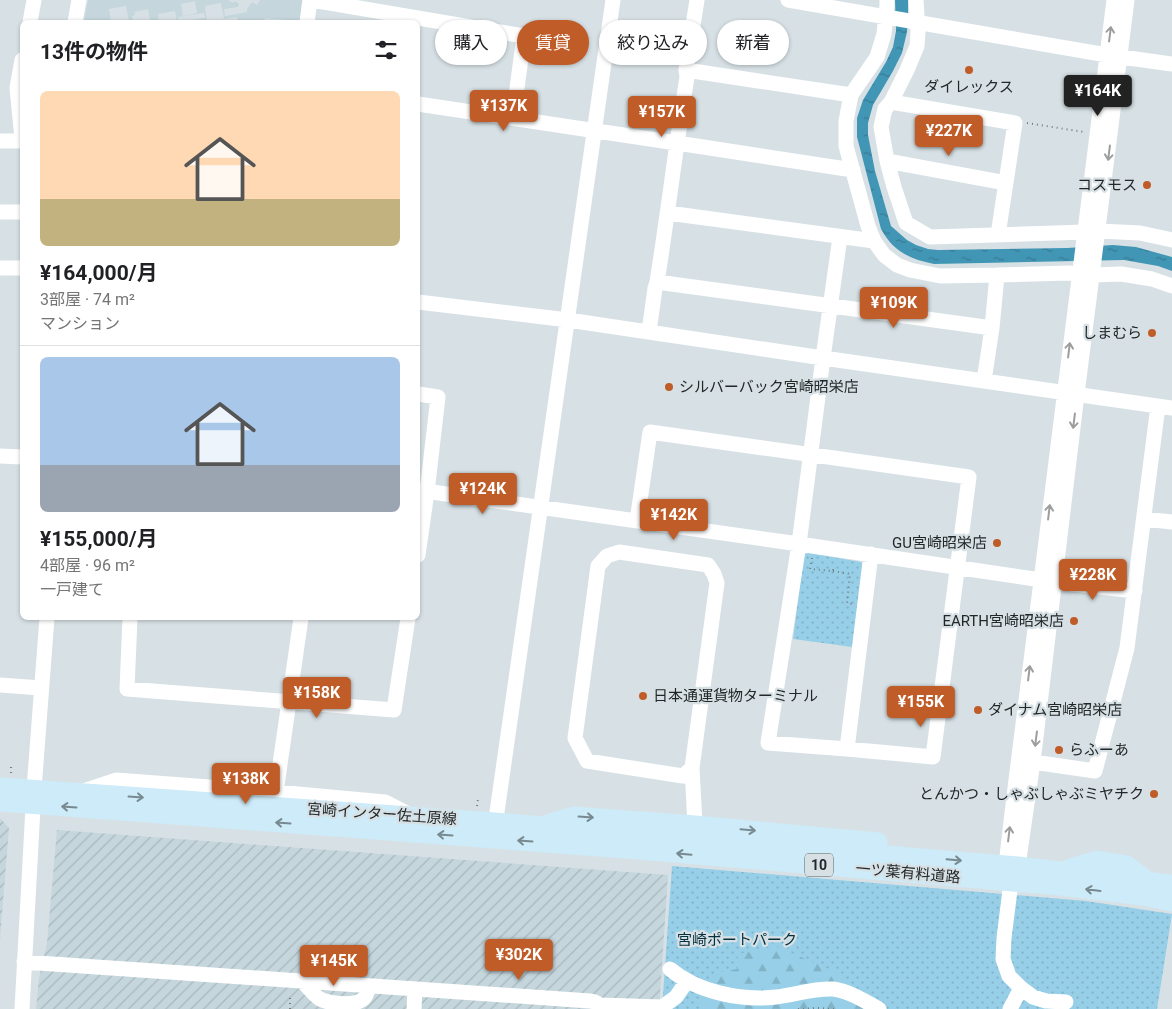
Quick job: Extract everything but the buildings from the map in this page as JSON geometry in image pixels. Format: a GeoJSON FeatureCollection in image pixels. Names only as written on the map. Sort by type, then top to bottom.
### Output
{"type":"FeatureCollection","features":[{"type":"Feature","properties":{"kind":"main road","name":"宮崎インター佐土原線"},"geometry":{"type":"LineString","coordinates":[[0,787],[33,797],[494,830]]}},
{"type":"Feature","properties":{"kind":"main road","name":"宮崎インター佐土原線"},"geometry":{"type":"LineString","coordinates":[[0,802],[80,793],[412,816],[494,830]]}},
{"type":"Feature","properties":{"kind":"main road"},"geometry":{"type":"LineString","coordinates":[[539,826],[574,816],[695,825],[900,844],[919,857]]}},
{"type":"Feature","properties":{"kind":"main road","name":"一ツ葉有料道路"},"geometry":{"type":"LineString","coordinates":[[494,830],[539,826],[919,857],[1012,871],[1061,886],[1124,894],[1171,887]]}},
{"type":"Feature","properties":{"kind":"main road","name":"一ツ葉有料道路"},"geometry":{"type":"LineString","coordinates":[[494,830],[1012,871],[1062,871],[1149,881],[1171,887]]}},
{"type":"Feature","properties":{"kind":"street"},"geometry":{"type":"LineString","coordinates":[[30,20],[34,0]]}},
{"type":"Feature","properties":{"kind":"street"},"geometry":{"type":"LineString","coordinates":[[75,20],[79,0]]}},
{"type":"Feature","properties":{"kind":"street"},"geometry":{"type":"LineString","coordinates":[[307,20],[311,0],[524,36],[513,118]]}},
{"type":"Feature","properties":{"kind":"street"},"geometry":{"type":"LineString","coordinates":[[494,830],[613,0]]}},
{"type":"Feature","properties":{"kind":"street"},"geometry":{"type":"LineString","coordinates":[[649,332],[668,213],[697,0]]}},
{"type":"Feature","properties":{"kind":"street"},"geometry":{"type":"LineString","coordinates":[[788,0],[1114,56],[1172,64]]}},
{"type":"Feature","properties":{"kind":"street"},"geometry":{"type":"LineString","coordinates":[[887,0],[889,18],[877,57],[851,95],[846,121],[846,146],[868,226],[874,241],[884,255],[897,265],[910,270],[940,276],[1087,271],[1152,279],[1172,286]]}},
{"type":"Feature","properties":{"kind":"street"},"geometry":{"type":"LineString","coordinates":[[916,0],[917,46],[891,102],[885,109],[881,127],[887,161],[906,223],[930,237],[1092,235],[1140,232],[1172,240]]}},
{"type":"Feature","properties":{"kind":"street"},"geometry":{"type":"LineString","coordinates":[[1066,1002],[1033,998],[1009,976],[1003,959],[1004,938],[1114,56],[1114,0]]}},
{"type":"Feature","properties":{"kind":"street"},"geometry":{"type":"LineString","coordinates":[[1114,56],[1128,0]]}},
{"type":"Feature","properties":{"kind":"street"},"geometry":{"type":"LineString","coordinates":[[686,70],[851,95]]}},
{"type":"Feature","properties":{"kind":"street"},"geometry":{"type":"LineString","coordinates":[[20,71],[17,88],[20,119]]}},
{"type":"Feature","properties":{"kind":"street"},"geometry":{"type":"LineString","coordinates":[[891,102],[1015,123],[998,235]]}},
{"type":"Feature","properties":{"kind":"street"},"geometry":{"type":"LineString","coordinates":[[420,104],[853,170]]}},
{"type":"Feature","properties":{"kind":"street"},"geometry":{"type":"LineString","coordinates":[[0,141],[20,140]]}},
{"type":"Feature","properties":{"kind":"street"},"geometry":{"type":"LineString","coordinates":[[887,161],[1006,183]]}},
{"type":"Feature","properties":{"kind":"street"},"geometry":{"type":"LineString","coordinates":[[0,212],[20,212]]}},
{"type":"Feature","properties":{"kind":"street"},"geometry":{"type":"LineString","coordinates":[[668,213],[874,241]]}},
{"type":"Feature","properties":{"kind":"street"},"geometry":{"type":"LineString","coordinates":[[638,521],[650,432],[811,454],[969,477],[933,757],[768,743],[799,544],[811,454],[823,358],[840,237]]}},
{"type":"Feature","properties":{"kind":"street"},"geometry":{"type":"LineString","coordinates":[[0,268],[20,268]]}},
{"type":"Feature","properties":{"kind":"street"},"geometry":{"type":"LineString","coordinates":[[984,381],[997,275]]}},
{"type":"Feature","properties":{"kind":"street"},"geometry":{"type":"LineString","coordinates":[[657,282],[992,328]]}},
{"type":"Feature","properties":{"kind":"street"},"geometry":{"type":"LineString","coordinates":[[420,302],[568,320],[1165,407],[1144,519],[1127,648],[1095,771],[1033,762]]}},
{"type":"Feature","properties":{"kind":"street"},"geometry":{"type":"LineString","coordinates":[[420,394],[438,397],[422,491],[420,523]]}},
{"type":"Feature","properties":{"kind":"street"},"geometry":{"type":"LineString","coordinates":[[0,456],[20,457]]}},
{"type":"Feature","properties":{"kind":"street"},"geometry":{"type":"LineString","coordinates":[[422,491],[871,554],[1048,581],[1135,591]]}},
{"type":"Feature","properties":{"kind":"street"},"geometry":{"type":"LineString","coordinates":[[1144,519],[1172,522]]}},
{"type":"Feature","properties":{"kind":"street"},"geometry":{"type":"LineString","coordinates":[[692,768],[683,776],[588,761],[575,738],[598,566],[607,556],[619,552],[708,566],[714,574],[717,583],[692,768],[695,825]]}},
{"type":"Feature","properties":{"kind":"street"},"geometry":{"type":"LineString","coordinates":[[847,749],[871,554]]}},
{"type":"Feature","properties":{"kind":"street"},"geometry":{"type":"LineString","coordinates":[[1012,871],[1033,762],[1048,581]]}},
{"type":"Feature","properties":{"kind":"street"},"geometry":{"type":"LineString","coordinates":[[22,1009],[33,797],[47,620]]}},
{"type":"Feature","properties":{"kind":"street"},"geometry":{"type":"LineString","coordinates":[[130,620],[127,689],[394,710],[408,620]]}},
{"type":"Feature","properties":{"kind":"street"},"geometry":{"type":"LineString","coordinates":[[276,792],[301,620]]}},
{"type":"Feature","properties":{"kind":"street"},"geometry":{"type":"LineString","coordinates":[[0,685],[41,688]]}},
{"type":"Feature","properties":{"kind":"street"},"geometry":{"type":"LineString","coordinates":[[80,793],[116,780],[385,802],[412,816]]}},
{"type":"Feature","properties":{"kind":"street"},"geometry":{"type":"LineString","coordinates":[[24,962],[297,986],[369,986],[590,1001],[595,1002],[600,1007],[662,1007],[676,997],[687,981]]}},
{"type":"Feature","properties":{"kind":"street"},"geometry":{"type":"LineString","coordinates":[[670,969],[687,981],[723,994],[746,998],[775,997],[810,990],[834,989],[858,997],[878,1009]]}},
{"type":"Feature","properties":{"kind":"street"},"geometry":{"type":"LineString","coordinates":[[1010,1009],[1021,988]]}},
{"type":"Feature","properties":{"kind":"street"},"geometry":{"type":"LineString","coordinates":[[414,1009],[415,989]]}},
{"type":"Feature","properties":{"kind":"path"},"geometry":{"type":"LineString","coordinates":[[1015,123],[1020,122],[1087,133]]}},
{"type":"Feature","properties":{"kind":"path"},"geometry":{"type":"LineString","coordinates":[[812,555],[810,569],[850,574],[847,603],[857,604]]}},
{"type":"Feature","properties":{"kind":"path"},"geometry":{"type":"LineString","coordinates":[[833,567],[833,572]]}},
{"type":"Feature","properties":{"kind":"path"},"geometry":{"type":"LineString","coordinates":[[290,1009],[297,986]]}},
{"type":"Feature","properties":{"kind":"path"},"geometry":{"type":"LineString","coordinates":[[798,1009],[834,1009]]}},
{"type":"Feature","properties":{"kind":"shaded area"},"geometry":{"type":"Polygon","coordinates":[[[88,0],[228,0],[239,4],[238,7],[224,9],[225,16],[247,12],[252,2],[257,5],[260,0],[302,0],[300,20],[265,18],[264,20],[238,20],[237,17],[224,19],[221,3],[205,6],[207,20],[192,20],[205,18],[204,13],[178,17],[177,20],[175,11],[158,14],[159,20],[150,20],[148,9],[134,12],[133,20],[129,20],[126,6],[109,9],[111,20],[84,20],[88,0]],[[195,1],[181,4],[183,16],[197,13],[195,1]]]}},
{"type":"Feature","properties":{"kind":"shaded area"},"geometry":{"type":"Polygon","coordinates":[[[0,818],[9,828],[0,939],[0,818]]]}},
{"type":"Feature","properties":{"kind":"shaded area"},"geometry":{"type":"Polygon","coordinates":[[[57,830],[668,875],[659,1009],[36,1009],[39,978],[47,943],[57,830]]]}},
{"type":"Feature","properties":{"kind":"green space"},"geometry":{"type":"Polygon","coordinates":[[[809,553],[861,562],[863,565],[852,647],[793,639],[804,554],[809,553]]]}},
{"type":"Feature","properties":{"kind":"green space","name":"宮崎ポートパーク"},"geometry":{"type":"Polygon","coordinates":[[[672,866],[1086,901],[1172,914],[1157,1009],[662,1009],[672,866]]]}},
{"type":"Feature","properties":{"kind":"green space"},"geometry":{"type":"Polygon","coordinates":[[[775,946],[843,975],[867,1009],[700,1009],[697,1003],[712,974],[737,969],[738,953],[775,946]]]}},
{"type":"Feature","properties":{"kind":"water"},"geometry":{"type":"Polygon","coordinates":[[[895,0],[908,0],[907,32],[902,53],[873,105],[868,123],[868,135],[875,171],[891,226],[916,245],[938,250],[1067,248],[1113,245],[1136,247],[1172,257],[1172,271],[1158,266],[1124,260],[934,264],[909,257],[896,248],[881,229],[857,137],[857,118],[863,100],[893,47],[896,31],[895,0]]]}},
{"type":"Feature","properties":{"kind":"place","name":"ダイレックス"},"geometry":{"type":"Point","coordinates":[969,70]}},
{"type":"Feature","properties":{"kind":"place","name":"コスモス"},"geometry":{"type":"Point","coordinates":[1147,185]}},
{"type":"Feature","properties":{"kind":"place","name":"しまむら"},"geometry":{"type":"Point","coordinates":[1152,333]}},
{"type":"Feature","properties":{"kind":"place","name":"シルバーバック宮崎昭栄店"},"geometry":{"type":"Point","coordinates":[669,387]}},
{"type":"Feature","properties":{"kind":"place","name":"GU宮崎昭栄店"},"geometry":{"type":"Point","coordinates":[997,543]}},
{"type":"Feature","properties":{"kind":"place","name":"EARTH宮崎昭栄店"},"geometry":{"type":"Point","coordinates":[1074,621]}},
{"type":"Feature","properties":{"kind":"place","name":"日本通運貨物ターミナル"},"geometry":{"type":"Point","coordinates":[643,696]}},
{"type":"Feature","properties":{"kind":"place","name":"ダイナム宮崎昭栄店"},"geometry":{"type":"Point","coordinates":[978,710]}},
{"type":"Feature","properties":{"kind":"place","name":"らふーあ"},"geometry":{"type":"Point","coordinates":[1059,750]}},
{"type":"Feature","properties":{"kind":"place","name":"とんかつ・しゃぶしゃぶミヤチク"},"geometry":{"type":"Point","coordinates":[1154,794]}}]}
